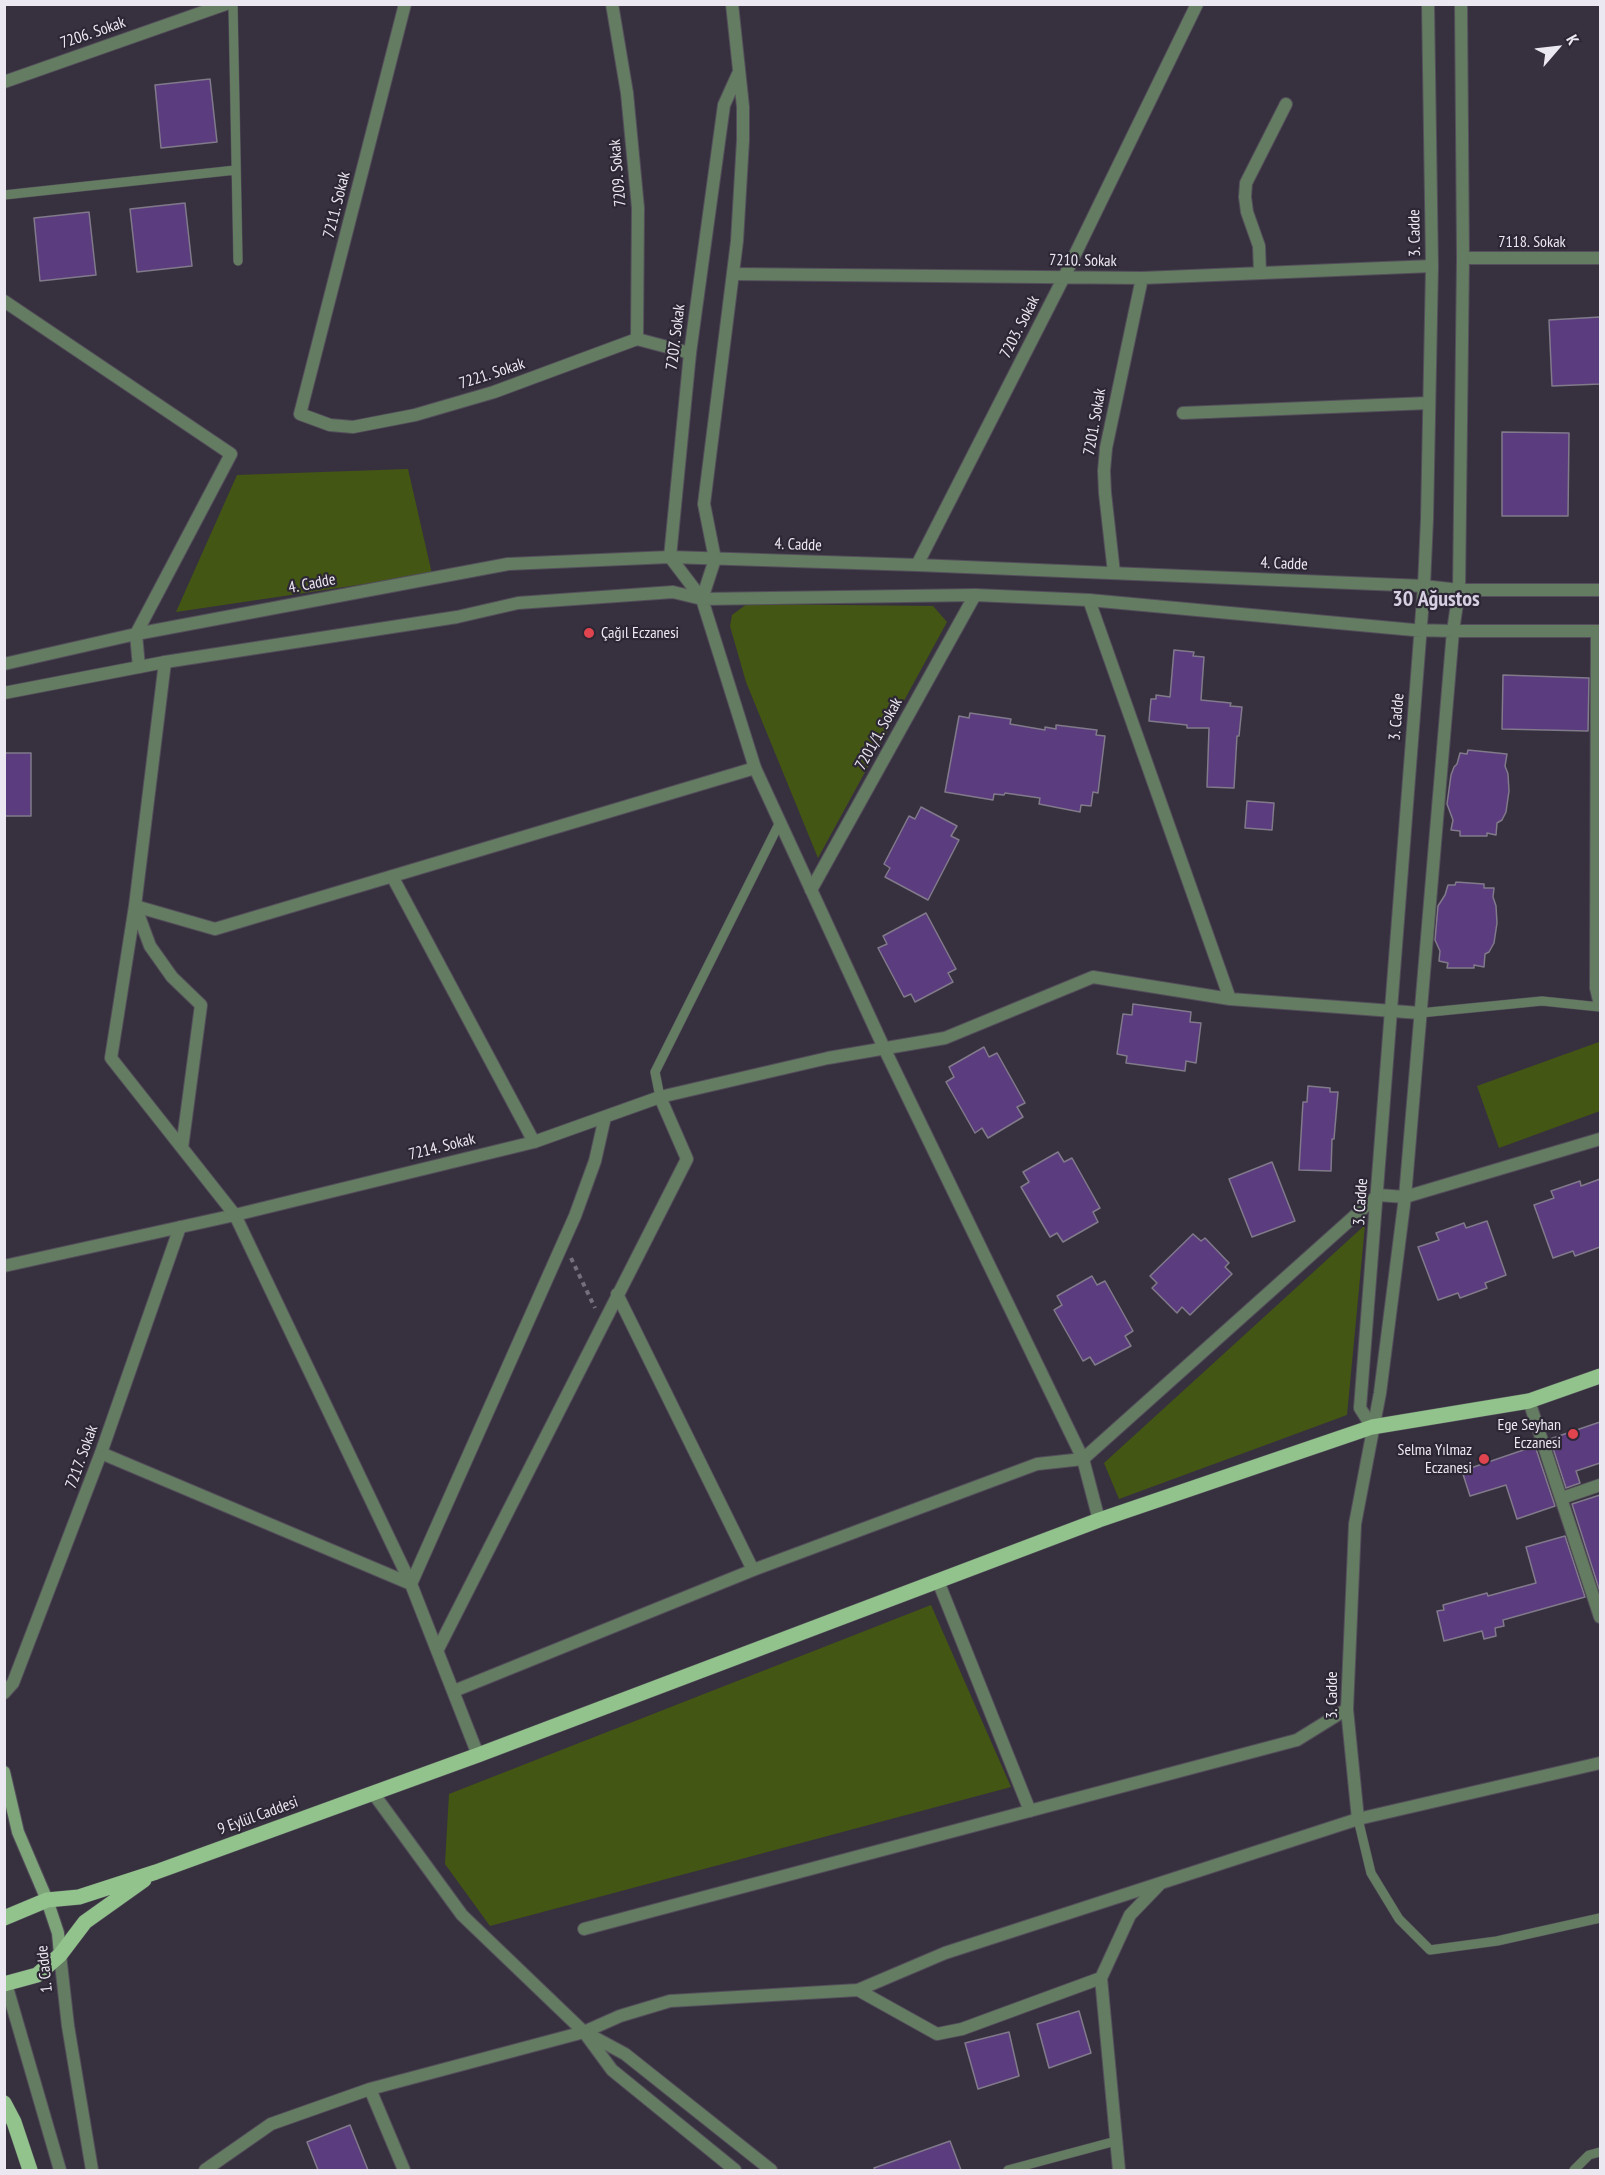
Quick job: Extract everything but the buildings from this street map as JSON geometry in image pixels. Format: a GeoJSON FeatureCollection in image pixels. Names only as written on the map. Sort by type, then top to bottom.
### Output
{"type":"FeatureCollection","features":[{"type":"Feature","properties":{"kind":"main road","name":"9 Eylül Caddesi"},"geometry":{"type":"LineString","coordinates":[[4,1918],[47,1900],[79,1897],[156,1872],[478,1755],[1099,1520],[1372,1427],[1529,1401],[1600,1376]]}},
{"type":"Feature","properties":{"kind":"main road","name":"1. Cadde"},"geometry":{"type":"LineString","coordinates":[[4,1772],[18,1832],[47,1900],[58,1933],[60,1955]]}},
{"type":"Feature","properties":{"kind":"main road","name":"9 Eylül Caddesi"},"geometry":{"type":"LineString","coordinates":[[5,1983],[37,1976],[60,1955],[85,1922],[156,1872]]}},
{"type":"Feature","properties":{"kind":"main road"},"geometry":{"type":"LineString","coordinates":[[4,2103],[9,2126],[30,2170]]}},
{"type":"Feature","properties":{"kind":"street","name":"7206. Sokak"},"geometry":{"type":"LineString","coordinates":[[4,82],[226,4]]}},
{"type":"Feature","properties":{"kind":"street","name":"7211. Sokak"},"geometry":{"type":"LineString","coordinates":[[300,414],[405,4]]}},
{"type":"Feature","properties":{"kind":"street","name":"7209. Sokak"},"geometry":{"type":"LineString","coordinates":[[612,4],[627,93],[638,208],[637,339]]}},
{"type":"Feature","properties":{"kind":"street","name":"7207. Sokak"},"geometry":{"type":"LineString","coordinates":[[715,559],[704,504],[737,241],[742,140],[743,107],[732,4]]}},
{"type":"Feature","properties":{"kind":"street","name":"7203. Sokak"},"geometry":{"type":"LineString","coordinates":[[917,565],[1064,277],[1197,4]]}},
{"type":"Feature","properties":{"kind":"street","name":"3. Cadde"},"geometry":{"type":"LineString","coordinates":[[1372,1427],[1360,1408],[1424,586],[1432,266],[1428,4]]}},
{"type":"Feature","properties":{"kind":"street","name":"3. Cadde"},"geometry":{"type":"LineString","coordinates":[[1358,1819],[1347,1709],[1355,1524],[1380,1393],[1405,1197],[1453,631],[1459,590],[1463,258],[1461,4]]}},
{"type":"Feature","properties":{"kind":"street","name":"7207. Sokak"},"geometry":{"type":"LineString","coordinates":[[670,557],[690,353],[724,105],[738,73]]}},
{"type":"Feature","properties":{"kind":"street"},"geometry":{"type":"LineString","coordinates":[[1260,273],[1258,246],[1247,212],[1246,183],[1286,104]]}},
{"type":"Feature","properties":{"kind":"street","name":"7118. Sokak"},"geometry":{"type":"LineString","coordinates":[[1463,258],[1600,258]]}},
{"type":"Feature","properties":{"kind":"street","name":"7210. Sokak"},"geometry":{"type":"LineString","coordinates":[[733,274],[1142,278],[1432,266]]}},
{"type":"Feature","properties":{"kind":"street","name":"7201. Sokak"},"geometry":{"type":"LineString","coordinates":[[1114,573],[1105,494],[1106,448],[1142,278]]}},
{"type":"Feature","properties":{"kind":"street"},"geometry":{"type":"LineString","coordinates":[[4,302],[231,454],[136,634],[139,667]]}},
{"type":"Feature","properties":{"kind":"street","name":"7221. Sokak"},"geometry":{"type":"LineString","coordinates":[[300,414],[330,425],[353,427],[415,415],[494,392],[637,339]]}},
{"type":"Feature","properties":{"kind":"street"},"geometry":{"type":"LineString","coordinates":[[637,339],[690,353]]}},
{"type":"Feature","properties":{"kind":"street"},"geometry":{"type":"LineString","coordinates":[[1183,413],[1429,403]]}},
{"type":"Feature","properties":{"kind":"street"},"geometry":{"type":"LineString","coordinates":[[670,557],[702,599],[755,768],[884,1048],[1083,1459],[1099,1520]]}},
{"type":"Feature","properties":{"kind":"street","name":"4. Cadde"},"geometry":{"type":"LineString","coordinates":[[4,664],[136,634],[508,564],[670,557],[1114,573],[1424,586],[1459,590],[1600,590]]}},
{"type":"Feature","properties":{"kind":"street"},"geometry":{"type":"LineString","coordinates":[[702,599],[715,559]]}},
{"type":"Feature","properties":{"kind":"street"},"geometry":{"type":"LineString","coordinates":[[4,693],[165,662],[457,617],[518,603],[673,591],[702,599],[975,595],[1089,600],[1453,631],[1599,631],[1596,988],[1600,1006]]}},
{"type":"Feature","properties":{"kind":"street","name":"7201/1. Sokak"},"geometry":{"type":"LineString","coordinates":[[811,890],[975,595]]}},
{"type":"Feature","properties":{"kind":"street"},"geometry":{"type":"LineString","coordinates":[[1089,600],[1230,999]]}},
{"type":"Feature","properties":{"kind":"street"},"geometry":{"type":"LineString","coordinates":[[165,662],[135,906],[111,1058],[235,1215],[411,1584],[478,1755]]}},
{"type":"Feature","properties":{"kind":"street"},"geometry":{"type":"LineString","coordinates":[[135,906],[215,929],[755,768]]}},
{"type":"Feature","properties":{"kind":"street"},"geometry":{"type":"LineString","coordinates":[[392,876],[534,1142]]}},
{"type":"Feature","properties":{"kind":"street"},"geometry":{"type":"LineString","coordinates":[[135,906],[150,946],[172,977],[201,1005],[182,1148]]}},
{"type":"Feature","properties":{"kind":"street","name":"7214. Sokak"},"geometry":{"type":"LineString","coordinates":[[4,1266],[235,1215],[534,1142],[660,1097],[828,1058],[945,1038],[1093,977],[1230,999],[1420,1013]]}},
{"type":"Feature","properties":{"kind":"street"},"geometry":{"type":"LineString","coordinates":[[438,1649],[602,1322],[687,1159],[660,1097]]}},
{"type":"Feature","properties":{"kind":"street"},"geometry":{"type":"LineString","coordinates":[[411,1584],[563,1243],[596,1161],[605,1117]]}},
{"type":"Feature","properties":{"kind":"street"},"geometry":{"type":"LineString","coordinates":[[454,1691],[753,1570],[1037,1464],[1083,1459],[1378,1195],[1405,1197],[1600,1138]]}},
{"type":"Feature","properties":{"kind":"street","name":"7217. Sokak"},"geometry":{"type":"LineString","coordinates":[[4,1693],[13,1683],[101,1453],[180,1227]]}},
{"type":"Feature","properties":{"kind":"street"},"geometry":{"type":"LineString","coordinates":[[617,1294],[753,1570]]}},
{"type":"Feature","properties":{"kind":"street"},"geometry":{"type":"LineString","coordinates":[[1529,1401],[1600,1617]]}},
{"type":"Feature","properties":{"kind":"street"},"geometry":{"type":"LineString","coordinates":[[101,1453],[411,1584]]}},
{"type":"Feature","properties":{"kind":"street"},"geometry":{"type":"LineString","coordinates":[[1562,1498],[1600,1485]]}},
{"type":"Feature","properties":{"kind":"street"},"geometry":{"type":"LineString","coordinates":[[938,1581],[1030,1811]]}},
{"type":"Feature","properties":{"kind":"street"},"geometry":{"type":"LineString","coordinates":[[584,1929],[1297,1740],[1347,1709]]}},
{"type":"Feature","properties":{"kind":"street"},"geometry":{"type":"LineString","coordinates":[[205,2170],[271,2124],[370,2089],[584,2032],[620,2016],[670,2001],[858,1989],[945,1953],[1358,1819],[1600,1763]]}},
{"type":"Feature","properties":{"kind":"street"},"geometry":{"type":"LineString","coordinates":[[373,1793],[462,1915],[584,2032],[612,2070],[735,2170]]}},
{"type":"Feature","properties":{"kind":"street"},"geometry":{"type":"LineString","coordinates":[[1119,2170],[1101,1978],[1130,1915],[1160,1884]]}},
{"type":"Feature","properties":{"kind":"street","name":"1. Cadde"},"geometry":{"type":"LineString","coordinates":[[60,1955],[68,2026],[92,2170]]}},
{"type":"Feature","properties":{"kind":"street"},"geometry":{"type":"LineString","coordinates":[[858,1989],[937,2034],[962,2029],[1101,1978]]}},
{"type":"Feature","properties":{"kind":"street"},"geometry":{"type":"LineString","coordinates":[[5,1983],[60,2170]]}},
{"type":"Feature","properties":{"kind":"street"},"geometry":{"type":"LineString","coordinates":[[584,2032],[625,2054],[771,2170]]}},
{"type":"Feature","properties":{"kind":"street"},"geometry":{"type":"LineString","coordinates":[[370,2089],[404,2170]]}},
{"type":"Feature","properties":{"kind":"lane"},"geometry":{"type":"LineString","coordinates":[[233,4],[238,261]]}},
{"type":"Feature","properties":{"kind":"lane"},"geometry":{"type":"LineString","coordinates":[[4,195],[236,170]]}},
{"type":"Feature","properties":{"kind":"lane"},"geometry":{"type":"LineString","coordinates":[[660,1097],[655,1072],[780,822]]}},
{"type":"Feature","properties":{"kind":"lane"},"geometry":{"type":"LineString","coordinates":[[1420,1013],[1532,1002],[1600,1006]]}},
{"type":"Feature","properties":{"kind":"lane"},"geometry":{"type":"LineString","coordinates":[[1358,1819],[1371,1873],[1399,1919],[1430,1950],[1497,1941],[1600,1918]]}},
{"type":"Feature","properties":{"kind":"lane"},"geometry":{"type":"LineString","coordinates":[[1008,2170],[1116,2141]]}},
{"type":"Feature","properties":{"kind":"lane"},"geometry":{"type":"LineString","coordinates":[[1574,2170],[1589,2155],[1600,2152]]}},
{"type":"Feature","properties":{"kind":"path"},"geometry":{"type":"LineString","coordinates":[[563,1243],[602,1322]]}},
{"type":"Feature","properties":{"kind":"green space"},"geometry":{"type":"Polygon","coordinates":[[[408,469],[432,574],[176,612],[237,475],[408,469]]]}},
{"type":"Feature","properties":{"kind":"green space"},"geometry":{"type":"Polygon","coordinates":[[[747,604],[933,606],[947,622],[818,858],[746,682],[730,626],[732,615],[747,604]]]}},
{"type":"Feature","properties":{"kind":"green space"},"geometry":{"type":"Polygon","coordinates":[[[1599,1042],[1600,1111],[1499,1148],[1477,1086],[1599,1042]]]}},
{"type":"Feature","properties":{"kind":"green space"},"geometry":{"type":"Polygon","coordinates":[[[1365,1225],[1347,1415],[1119,1499],[1104,1463],[1365,1225]]]}},
{"type":"Feature","properties":{"kind":"green space"},"geometry":{"type":"Polygon","coordinates":[[[931,1605],[1011,1787],[490,1926],[445,1864],[449,1794],[931,1605]]]}},
{"type":"Feature","properties":{"kind":"place","name":"Çağıl Eczanesi"},"geometry":{"type":"Point","coordinates":[589,633]}},
{"type":"Feature","properties":{"kind":"place","name":"Ege Seyhan Eczanesi"},"geometry":{"type":"Point","coordinates":[1573,1434]}},
{"type":"Feature","properties":{"kind":"place","name":"Selma Yılmaz Eczanesi"},"geometry":{"type":"Point","coordinates":[1484,1459]}},
{"type":"Feature","properties":{"kind":"district","name":"30 Ağustos"},"geometry":{"type":"Point","coordinates":[1436,600]}}]}
